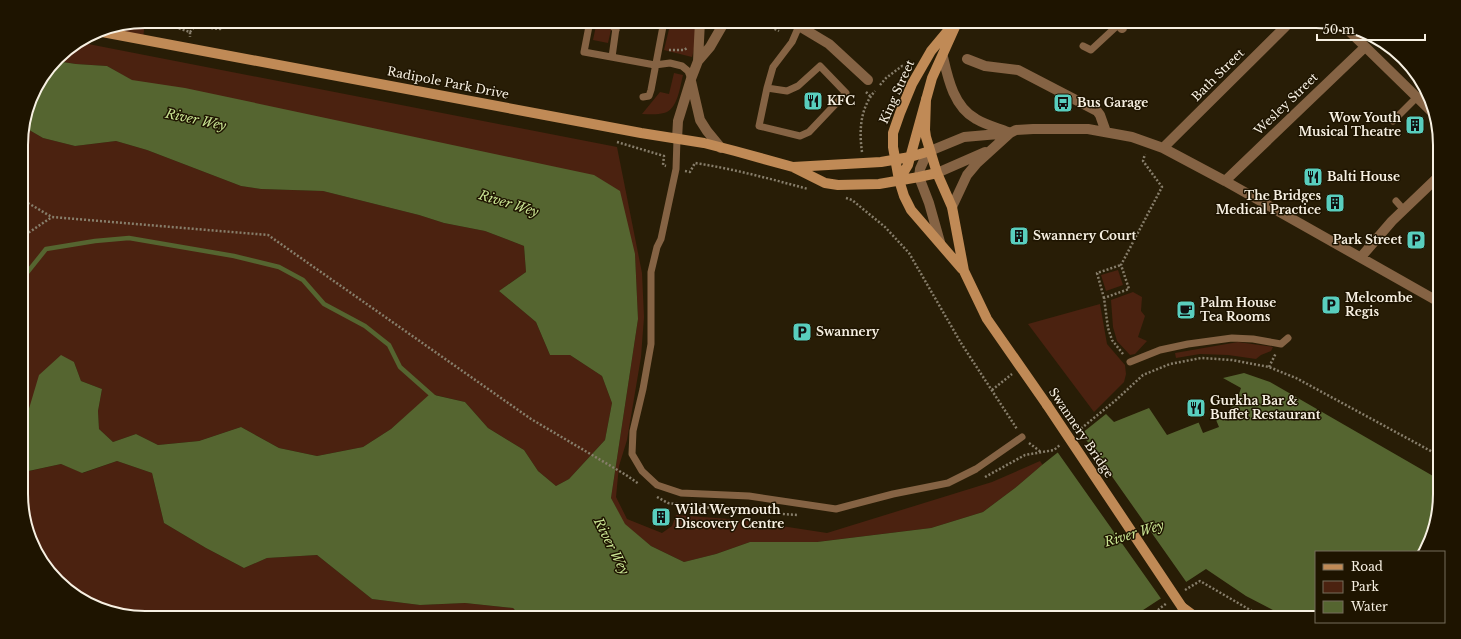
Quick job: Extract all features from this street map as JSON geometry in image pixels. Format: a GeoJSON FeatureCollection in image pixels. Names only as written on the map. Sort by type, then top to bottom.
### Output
{"type":"FeatureCollection","features":[{"type":"Feature","properties":{"kind":"street"},"geometry":{"type":"LineString","coordinates":[[677,139],[678,122],[698,61],[700,28]]}},
{"type":"Feature","properties":{"kind":"street"},"geometry":{"type":"LineString","coordinates":[[698,61],[710,47],[720,28]]}},
{"type":"Feature","properties":{"kind":"street"},"geometry":{"type":"LineString","coordinates":[[802,28],[829,44],[868,80]]}},
{"type":"Feature","properties":{"kind":"street","name":"King Street"},"geometry":{"type":"LineString","coordinates":[[899,180],[894,160],[893,133],[912,84],[921,67],[931,51],[951,28]]}},
{"type":"Feature","properties":{"kind":"street","name":"King Street"},"geometry":{"type":"LineString","coordinates":[[899,180],[906,169],[910,157],[932,78],[943,57],[954,28]]}},
{"type":"Feature","properties":{"kind":"street","name":"Bath Street"},"geometry":{"type":"LineString","coordinates":[[1163,148],[1284,28]]}},
{"type":"Feature","properties":{"kind":"street","name":"Radipole Park Drive"},"geometry":{"type":"LineString","coordinates":[[110,33],[677,139],[721,148],[793,167]]}},
{"type":"Feature","properties":{"kind":"street"},"geometry":{"type":"LineString","coordinates":[[1352,34],[1427,107]]}},
{"type":"Feature","properties":{"kind":"street","name":"Wesley Street"},"geometry":{"type":"LineString","coordinates":[[1225,181],[1365,46]]}},
{"type":"Feature","properties":{"kind":"street"},"geometry":{"type":"LineString","coordinates":[[943,57],[947,75],[956,97],[964,109],[975,119],[1010,133]]}},
{"type":"Feature","properties":{"kind":"street"},"geometry":{"type":"LineString","coordinates":[[967,59],[985,66],[1018,70],[1097,111],[1106,132]]}},
{"type":"Feature","properties":{"kind":"street"},"geometry":{"type":"LineString","coordinates":[[691,79],[700,120],[721,148]]}},
{"type":"Feature","properties":{"kind":"street","name":"King Street"},"geometry":{"type":"LineString","coordinates":[[926,100],[925,130],[937,173]]}},
{"type":"Feature","properties":{"kind":"street"},"geometry":{"type":"LineString","coordinates":[[952,207],[967,175],[991,150],[1010,133],[1016,130],[1059,128],[1088,129],[1106,132],[1132,138],[1163,148],[1225,181],[1433,298]]}},
{"type":"Feature","properties":{"kind":"street"},"geometry":{"type":"LineString","coordinates":[[793,167],[894,160],[930,151],[964,137],[1010,133]]}},
{"type":"Feature","properties":{"kind":"street"},"geometry":{"type":"LineString","coordinates":[[793,167],[825,183],[838,185],[879,184],[937,173],[991,150]]}},
{"type":"Feature","properties":{"kind":"street"},"geometry":{"type":"LineString","coordinates":[[919,177],[920,168],[930,151]]}},
{"type":"Feature","properties":{"kind":"street","name":"Swannery Bridge"},"geometry":{"type":"LineString","coordinates":[[937,173],[952,207],[964,271]]}},
{"type":"Feature","properties":{"kind":"street","name":"Swannery Bridge"},"geometry":{"type":"LineString","coordinates":[[919,177],[929,203],[940,242]]}},
{"type":"Feature","properties":{"kind":"street","name":"Swannery Bridge"},"geometry":{"type":"LineString","coordinates":[[899,180],[904,196],[912,210],[964,271],[987,319],[1182,607],[1187,611]]}},
{"type":"Feature","properties":{"kind":"street"},"geometry":{"type":"LineString","coordinates":[[1361,257],[1392,221],[1433,182]]}},
{"type":"Feature","properties":{"kind":"lane"},"geometry":{"type":"LineString","coordinates":[[589,28],[584,52],[655,65],[670,63],[682,66],[688,71],[691,79]]}},
{"type":"Feature","properties":{"kind":"lane"},"geometry":{"type":"LineString","coordinates":[[643,97],[649,96],[663,28]]}},
{"type":"Feature","properties":{"kind":"lane"},"geometry":{"type":"LineString","coordinates":[[767,88],[787,91],[798,86],[820,66],[846,93],[809,132],[800,136],[759,126],[767,88],[773,67],[792,42],[798,28]]}},
{"type":"Feature","properties":{"kind":"lane"},"geometry":{"type":"LineString","coordinates":[[1083,46],[1091,50],[1115,28]]}},
{"type":"Feature","properties":{"kind":"lane"},"geometry":{"type":"LineString","coordinates":[[612,57],[616,30]]}},
{"type":"Feature","properties":{"kind":"lane"},"geometry":{"type":"LineString","coordinates":[[1393,121],[1416,98]]}},
{"type":"Feature","properties":{"kind":"lane"},"geometry":{"type":"LineString","coordinates":[[677,139],[676,169],[662,239],[657,247],[653,263],[651,344],[633,431],[632,454],[642,471],[656,485],[681,493],[749,496],[836,509],[893,494],[948,483],[976,469],[1022,437]]}},
{"type":"Feature","properties":{"kind":"lane"},"geometry":{"type":"LineString","coordinates":[[1396,201],[1404,210]]}},
{"type":"Feature","properties":{"kind":"lane"},"geometry":{"type":"LineString","coordinates":[[1130,362],[1160,350],[1188,344],[1232,338],[1253,339],[1281,344],[1288,338]]}},
{"type":"Feature","properties":{"kind":"path"},"geometry":{"type":"LineString","coordinates":[[190,32],[193,28]]}},
{"type":"Feature","properties":{"kind":"path"},"geometry":{"type":"LineString","coordinates":[[212,28],[222,28]]}},
{"type":"Feature","properties":{"kind":"path"},"geometry":{"type":"LineString","coordinates":[[863,163],[860,129],[864,111],[870,96],[886,78],[902,66],[921,67]]}},
{"type":"Feature","properties":{"kind":"path"},"geometry":{"type":"LineString","coordinates":[[618,142],[664,156],[663,166],[690,172],[695,163],[715,166],[809,189]]}},
{"type":"Feature","properties":{"kind":"path"},"geometry":{"type":"LineString","coordinates":[[1143,375],[1112,340],[1108,328],[1104,298],[1097,273],[1121,265],[1162,187],[1143,161],[1148,143]]}},
{"type":"Feature","properties":{"kind":"path"},"geometry":{"type":"LineString","coordinates":[[838,185],[836,194],[852,200],[880,222],[909,253],[961,343],[1022,437],[1041,453],[1054,450],[1066,441]]}},
{"type":"Feature","properties":{"kind":"path"},"geometry":{"type":"LineString","coordinates":[[28,203],[52,217],[268,235],[531,419],[626,475]]}},
{"type":"Feature","properties":{"kind":"path"},"geometry":{"type":"LineString","coordinates":[[28,233],[52,217]]}},
{"type":"Feature","properties":{"kind":"path"},"geometry":{"type":"LineString","coordinates":[[1104,298],[1129,289],[1121,265]]}},
{"type":"Feature","properties":{"kind":"path"},"geometry":{"type":"LineString","coordinates":[[1077,432],[1116,400],[1143,375],[1170,364],[1201,358],[1232,360],[1269,367],[1303,382],[1433,452]]}},
{"type":"Feature","properties":{"kind":"path"},"geometry":{"type":"LineString","coordinates":[[992,390],[1020,368]]}},
{"type":"Feature","properties":{"kind":"path"},"geometry":{"type":"LineString","coordinates":[[1189,587],[1200,581],[1252,611]]}},
{"type":"Feature","properties":{"kind":"path"},"geometry":{"type":"LineString","coordinates":[[1158,611],[1166,604]]}},
{"type":"Feature","properties":{"kind":"green space"},"geometry":{"type":"Polygon","coordinates":[[[144,28],[143,39],[112,33],[122,30],[144,28]]]}},
{"type":"Feature","properties":{"kind":"green space"},"geometry":{"type":"Polygon","coordinates":[[[596,28],[611,28],[608,43],[593,40],[596,28]]]}},
{"type":"Feature","properties":{"kind":"green space"},"geometry":{"type":"Polygon","coordinates":[[[669,28],[695,28],[696,39],[692,57],[664,50],[669,28]]]}},
{"type":"Feature","properties":{"kind":"green space"},"geometry":{"type":"Polygon","coordinates":[[[87,44],[617,147],[642,273],[644,317],[641,357],[627,440],[619,466],[616,497],[627,519],[662,533],[672,526],[676,515],[742,520],[827,533],[992,482],[1040,461],[1137,611],[1042,465],[983,512],[931,528],[817,542],[750,542],[716,554],[684,562],[651,546],[624,524],[611,498],[638,319],[635,254],[131,80],[107,66],[62,62],[87,44]]]}},
{"type":"Feature","properties":{"kind":"green space"},"geometry":{"type":"Polygon","coordinates":[[[674,73],[683,75],[678,97],[669,111],[661,114],[642,114],[660,92],[669,94],[674,73]]]}},
{"type":"Feature","properties":{"kind":"green space"},"geometry":{"type":"Polygon","coordinates":[[[29,130],[43,138],[75,146],[116,141],[147,150],[241,186],[261,189],[323,191],[419,215],[444,223],[485,231],[524,246],[526,272],[499,291],[536,322],[550,355],[570,355],[602,376],[612,403],[605,440],[569,479],[556,486],[538,471],[524,450],[488,428],[465,402],[431,394],[391,429],[363,447],[317,456],[279,448],[241,427],[199,441],[158,445],[136,434],[113,442],[99,429],[98,411],[102,389],[81,381],[74,362],[28,465],[29,130]]]}},
{"type":"Feature","properties":{"kind":"green space"},"geometry":{"type":"Polygon","coordinates":[[[1118,270],[1123,285],[1106,291],[1101,275],[1118,270]]]}},
{"type":"Feature","properties":{"kind":"green space"},"geometry":{"type":"Polygon","coordinates":[[[1133,292],[1142,297],[1141,311],[1145,316],[1138,337],[1147,341],[1135,354],[1130,355],[1117,341],[1113,327],[1111,300],[1133,292]]]}},
{"type":"Feature","properties":{"kind":"green space"},"geometry":{"type":"Polygon","coordinates":[[[1100,304],[1107,344],[1125,365],[1126,374],[1124,382],[1094,412],[1028,324],[1100,304]]]}},
{"type":"Feature","properties":{"kind":"green space"},"geometry":{"type":"Polygon","coordinates":[[[1238,342],[1273,347],[1271,351],[1256,359],[1228,355],[1200,354],[1176,358],[1175,353],[1238,342]]]}},
{"type":"Feature","properties":{"kind":"green space"},"geometry":{"type":"Polygon","coordinates":[[[117,461],[152,473],[164,523],[244,568],[267,558],[317,555],[372,599],[420,605],[465,603],[513,608],[516,611],[145,611],[114,607],[86,595],[74,587],[62,577],[44,553],[32,525],[29,510],[28,471],[61,464],[83,473],[117,461]]]}},
{"type":"Feature","properties":{"kind":"water","name":"River Wey"},"geometry":{"type":"Polygon","coordinates":[[[62,62],[107,66],[132,80],[185,88],[594,175],[620,191],[635,254],[638,319],[611,498],[625,524],[651,546],[684,562],[716,554],[750,542],[817,542],[931,528],[983,512],[1106,414],[1114,422],[1149,408],[1167,435],[1228,411],[1236,403],[1241,388],[1223,378],[1244,373],[1270,382],[1433,476],[1433,502],[1429,525],[1418,551],[1315,551],[1315,611],[1275,611],[1246,596],[1206,569],[1142,611],[516,611],[513,608],[465,603],[420,605],[372,599],[317,555],[267,558],[244,568],[164,523],[152,473],[117,461],[82,473],[61,464],[28,471],[28,412],[39,375],[61,355],[74,362],[81,381],[102,389],[98,411],[99,429],[113,442],[136,434],[158,445],[199,441],[241,427],[279,448],[317,456],[363,447],[391,429],[430,394],[465,402],[488,428],[524,450],[538,471],[556,486],[569,479],[605,440],[612,403],[602,376],[570,355],[550,355],[536,322],[499,291],[526,272],[524,246],[485,231],[444,223],[419,215],[323,191],[261,189],[241,186],[147,150],[116,141],[75,146],[43,138],[29,130],[32,114],[44,86],[62,62]]]}},
{"type":"Feature","properties":{"kind":"pier"},"geometry":{"type":"Polygon","coordinates":[[[1214,415],[1219,427],[1203,433],[1198,421],[1214,415]]]}},
{"type":"Feature","properties":{"kind":"pier"},"geometry":{"type":"Polygon","coordinates":[[[1080,431],[1187,583],[1162,600],[1056,450],[1080,431]]]}},
{"type":"Feature","properties":{"kind":"waterway"},"geometry":{"type":"LineString","coordinates":[[28,272],[46,249],[95,241],[129,238],[234,256],[279,267],[303,280],[324,304],[365,326],[389,345],[400,367],[435,398]]}},
{"type":"Feature","properties":{"kind":"place","name":"KFC"},"geometry":{"type":"Point","coordinates":[813,101]}},
{"type":"Feature","properties":{"kind":"place","name":"Bus Garage"},"geometry":{"type":"Point","coordinates":[1063,103]}},
{"type":"Feature","properties":{"kind":"place","name":"Wow Youth Musical Theatre"},"geometry":{"type":"Point","coordinates":[1415,125]}},
{"type":"Feature","properties":{"kind":"place","name":"Balti House"},"geometry":{"type":"Point","coordinates":[1313,177]}},
{"type":"Feature","properties":{"kind":"place","name":"The Bridges Medical Practice"},"geometry":{"type":"Point","coordinates":[1335,203]}},
{"type":"Feature","properties":{"kind":"place","name":"Swannery Court"},"geometry":{"type":"Point","coordinates":[1019,236]}},
{"type":"Feature","properties":{"kind":"place","name":"Park Street"},"geometry":{"type":"Point","coordinates":[1416,240]}},
{"type":"Feature","properties":{"kind":"place","name":"Melcombe Regis"},"geometry":{"type":"Point","coordinates":[1331,305]}},
{"type":"Feature","properties":{"kind":"place","name":"Palm House Tea Rooms"},"geometry":{"type":"Point","coordinates":[1186,310]}},
{"type":"Feature","properties":{"kind":"place","name":"Swannery"},"geometry":{"type":"Point","coordinates":[802,332]}},
{"type":"Feature","properties":{"kind":"place","name":"Gurkha Bar & Buffet Restaurant"},"geometry":{"type":"Point","coordinates":[1196,408]}},
{"type":"Feature","properties":{"kind":"place","name":"Wild Weymouth Discovery Centre"},"geometry":{"type":"Point","coordinates":[661,517]}}]}
